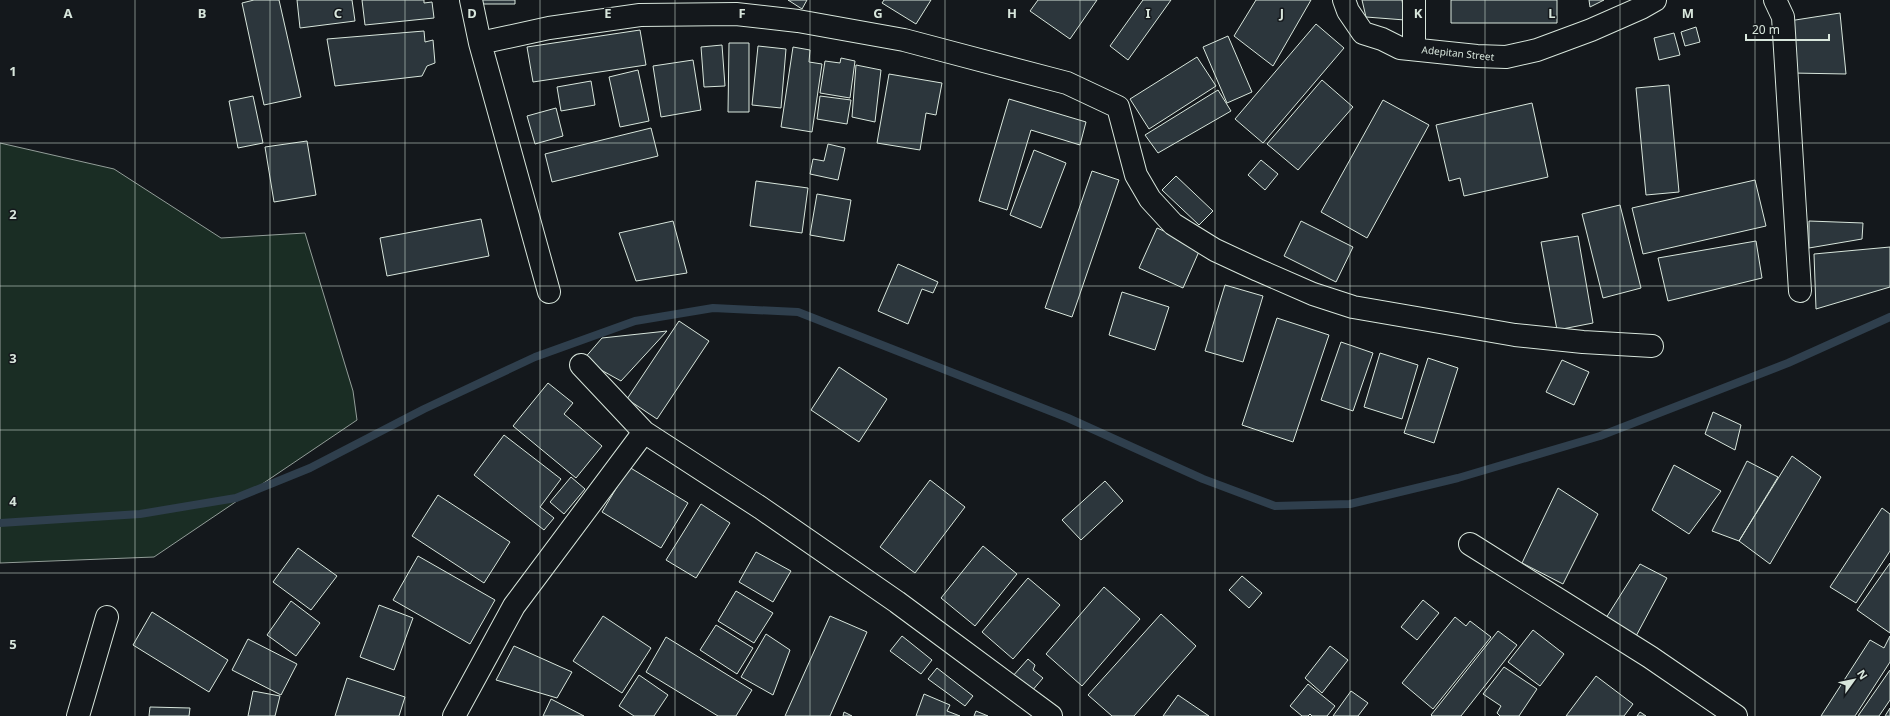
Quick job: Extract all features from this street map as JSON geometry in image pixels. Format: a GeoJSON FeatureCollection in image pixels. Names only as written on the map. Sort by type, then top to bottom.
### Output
{"type":"FeatureCollection","features":[{"type":"Feature","properties":{"kind":"street"},"geometry":{"type":"LineString","coordinates":[[471,0],[480,43],[549,292]]}},
{"type":"Feature","properties":{"kind":"street","name":"Adepitan Street"},"geometry":{"type":"LineString","coordinates":[[1344,0],[1348,11],[1363,33],[1382,39],[1400,48],[1414,48],[1477,56],[1506,57],[1537,50],[1591,30],[1641,8],[1655,0]]}},
{"type":"Feature","properties":{"kind":"street"},"geometry":{"type":"LineString","coordinates":[[1414,0],[1414,48]]}},
{"type":"Feature","properties":{"kind":"street"},"geometry":{"type":"LineString","coordinates":[[1775,0],[1782,17],[1800,291]]}},
{"type":"Feature","properties":{"kind":"street"},"geometry":{"type":"LineString","coordinates":[[480,43],[549,28],[640,15],[736,14],[798,21],[911,42],[1067,83],[1118,107],[1136,175],[1150,199],[1173,224],[1215,250],[1313,294],[1353,307],[1515,335],[1583,342],[1652,346]]}},
{"type":"Feature","properties":{"kind":"street"},"geometry":{"type":"LineString","coordinates":[[580,365],[644,432],[761,508],[897,602],[1051,716]]}},
{"type":"Feature","properties":{"kind":"street"},"geometry":{"type":"LineString","coordinates":[[454,716],[514,606],[644,432]]}},
{"type":"Feature","properties":{"kind":"street"},"geometry":{"type":"LineString","coordinates":[[1470,544],[1650,657],[1736,716]]}},
{"type":"Feature","properties":{"kind":"street"},"geometry":{"type":"LineString","coordinates":[[78,716],[107,617]]}},
{"type":"Feature","properties":{"kind":"green space"},"geometry":{"type":"Polygon","coordinates":[[[0,143],[114,169],[221,238],[305,233],[353,391],[357,420],[154,557],[0,563],[0,143]]]}},
{"type":"Feature","properties":{"kind":"building"},"geometry":{"type":"Polygon","coordinates":[[[254,0],[279,0],[301,97],[264,105],[242,3],[254,0]]]}},
{"type":"Feature","properties":{"kind":"building"},"geometry":{"type":"Polygon","coordinates":[[[297,0],[352,0],[355,21],[300,28],[297,0]]]}},
{"type":"Feature","properties":{"kind":"building"},"geometry":{"type":"Polygon","coordinates":[[[362,0],[424,0],[424,3],[432,2],[434,18],[365,25],[362,0]]]}},
{"type":"Feature","properties":{"kind":"building"},"geometry":{"type":"Polygon","coordinates":[[[475,0],[515,0],[515,4],[475,4],[475,0]]]}},
{"type":"Feature","properties":{"kind":"building"},"geometry":{"type":"Polygon","coordinates":[[[788,0],[807,0],[802,9],[788,0]]]}},
{"type":"Feature","properties":{"kind":"building"},"geometry":{"type":"Polygon","coordinates":[[[884,0],[931,0],[916,24],[882,3],[884,0]]]}},
{"type":"Feature","properties":{"kind":"building"},"geometry":{"type":"Polygon","coordinates":[[[1038,0],[1097,0],[1070,39],[1030,11],[1038,0]]]}},
{"type":"Feature","properties":{"kind":"building"},"geometry":{"type":"Polygon","coordinates":[[[1143,0],[1171,0],[1128,60],[1110,46],[1143,0]]]}},
{"type":"Feature","properties":{"kind":"building"},"geometry":{"type":"Polygon","coordinates":[[[1256,0],[1311,0],[1273,66],[1234,36],[1256,0]]]}},
{"type":"Feature","properties":{"kind":"building"},"geometry":{"type":"Polygon","coordinates":[[[1362,0],[1402,0],[1405,20],[1366,17],[1362,0]]]}},
{"type":"Feature","properties":{"kind":"building"},"geometry":{"type":"Polygon","coordinates":[[[1451,0],[1557,0],[1557,23],[1451,23],[1451,0]]]}},
{"type":"Feature","properties":{"kind":"building"},"geometry":{"type":"Polygon","coordinates":[[[1589,0],[1604,0],[1590,7],[1589,0]]]}},
{"type":"Feature","properties":{"kind":"building"},"geometry":{"type":"Polygon","coordinates":[[[1840,13],[1846,74],[1792,73],[1789,21],[1840,13]]]}},
{"type":"Feature","properties":{"kind":"building"},"geometry":{"type":"Polygon","coordinates":[[[1316,24],[1344,48],[1263,143],[1235,119],[1316,24]]]}},
{"type":"Feature","properties":{"kind":"building"},"geometry":{"type":"Polygon","coordinates":[[[1696,27],[1700,42],[1685,46],[1681,32],[1696,27]]]}},
{"type":"Feature","properties":{"kind":"building"},"geometry":{"type":"Polygon","coordinates":[[[640,30],[646,65],[533,82],[527,47],[640,30]]]}},
{"type":"Feature","properties":{"kind":"building"},"geometry":{"type":"Polygon","coordinates":[[[424,31],[425,42],[433,40],[435,63],[427,66],[422,76],[335,86],[327,39],[424,31]]]}},
{"type":"Feature","properties":{"kind":"building"},"geometry":{"type":"Polygon","coordinates":[[[1674,33],[1680,55],[1659,60],[1654,38],[1674,33]]]}},
{"type":"Feature","properties":{"kind":"building"},"geometry":{"type":"Polygon","coordinates":[[[1228,36],[1252,92],[1227,103],[1203,47],[1228,36]]]}},
{"type":"Feature","properties":{"kind":"building"},"geometry":{"type":"Polygon","coordinates":[[[729,43],[749,43],[749,112],[728,112],[729,43]]]}},
{"type":"Feature","properties":{"kind":"building"},"geometry":{"type":"Polygon","coordinates":[[[722,45],[725,86],[704,87],[701,47],[722,45]]]}},
{"type":"Feature","properties":{"kind":"building"},"geometry":{"type":"Polygon","coordinates":[[[758,46],[786,49],[781,108],[752,105],[758,46]]]}},
{"type":"Feature","properties":{"kind":"building"},"geometry":{"type":"Polygon","coordinates":[[[793,47],[810,50],[809,62],[822,64],[812,132],[781,127],[793,47]]]}},
{"type":"Feature","properties":{"kind":"building"},"geometry":{"type":"Polygon","coordinates":[[[1197,57],[1216,86],[1149,129],[1130,99],[1197,57]]]}},
{"type":"Feature","properties":{"kind":"building"},"geometry":{"type":"Polygon","coordinates":[[[841,58],[855,61],[850,98],[820,93],[825,61],[840,63],[841,58]]]}},
{"type":"Feature","properties":{"kind":"building"},"geometry":{"type":"Polygon","coordinates":[[[693,60],[701,110],[661,117],[653,66],[693,60]]]}},
{"type":"Feature","properties":{"kind":"building"},"geometry":{"type":"Polygon","coordinates":[[[856,65],[881,70],[875,122],[852,117],[856,65]]]}},
{"type":"Feature","properties":{"kind":"building"},"geometry":{"type":"Polygon","coordinates":[[[638,70],[649,121],[620,127],[609,77],[638,70]]]}},
{"type":"Feature","properties":{"kind":"building"},"geometry":{"type":"Polygon","coordinates":[[[889,74],[942,83],[936,115],[926,113],[920,150],[877,143],[889,74]]]}},
{"type":"Feature","properties":{"kind":"building"},"geometry":{"type":"Polygon","coordinates":[[[1322,80],[1353,107],[1298,170],[1267,144],[1322,80]]]}},
{"type":"Feature","properties":{"kind":"building"},"geometry":{"type":"Polygon","coordinates":[[[591,81],[595,105],[561,111],[557,87],[591,81]]]}},
{"type":"Feature","properties":{"kind":"building"},"geometry":{"type":"Polygon","coordinates":[[[1669,85],[1679,192],[1646,195],[1636,88],[1669,85]]]}},
{"type":"Feature","properties":{"kind":"building"},"geometry":{"type":"Polygon","coordinates":[[[1218,90],[1231,111],[1158,153],[1145,135],[1218,90]]]}},
{"type":"Feature","properties":{"kind":"building"},"geometry":{"type":"Polygon","coordinates":[[[253,96],[263,143],[238,148],[229,101],[253,96]]]}},
{"type":"Feature","properties":{"kind":"building"},"geometry":{"type":"Polygon","coordinates":[[[820,96],[851,100],[847,124],[817,119],[820,96]]]}},
{"type":"Feature","properties":{"kind":"building"},"geometry":{"type":"Polygon","coordinates":[[[1009,99],[1086,122],[1080,145],[1031,130],[1007,210],[979,201],[1009,99]]]}},
{"type":"Feature","properties":{"kind":"building"},"geometry":{"type":"Polygon","coordinates":[[[1383,100],[1429,125],[1367,238],[1321,212],[1383,100]]]}},
{"type":"Feature","properties":{"kind":"building"},"geometry":{"type":"Polygon","coordinates":[[[1532,103],[1548,177],[1464,196],[1460,178],[1449,181],[1436,125],[1532,103]]]}},
{"type":"Feature","properties":{"kind":"building"},"geometry":{"type":"Polygon","coordinates":[[[556,108],[563,136],[535,144],[527,116],[556,108]]]}},
{"type":"Feature","properties":{"kind":"building"},"geometry":{"type":"Polygon","coordinates":[[[651,128],[658,156],[552,182],[545,154],[651,128]]]}},
{"type":"Feature","properties":{"kind":"building"},"geometry":{"type":"Polygon","coordinates":[[[307,141],[316,195],[274,202],[265,147],[307,141]]]}},
{"type":"Feature","properties":{"kind":"building"},"geometry":{"type":"Polygon","coordinates":[[[828,144],[845,148],[838,180],[810,174],[813,159],[824,161],[828,144]]]}},
{"type":"Feature","properties":{"kind":"building"},"geometry":{"type":"Polygon","coordinates":[[[1034,150],[1066,163],[1041,228],[1010,215],[1034,150]]]}},
{"type":"Feature","properties":{"kind":"building"},"geometry":{"type":"Polygon","coordinates":[[[1261,160],[1278,174],[1265,190],[1248,175],[1261,160]]]}},
{"type":"Feature","properties":{"kind":"building"},"geometry":{"type":"Polygon","coordinates":[[[1092,171],[1119,180],[1072,317],[1045,308],[1092,171]]]}},
{"type":"Feature","properties":{"kind":"building"},"geometry":{"type":"Polygon","coordinates":[[[1176,176],[1213,211],[1199,225],[1162,190],[1176,176]]]}},
{"type":"Feature","properties":{"kind":"building"},"geometry":{"type":"Polygon","coordinates":[[[1755,180],[1766,226],[1643,254],[1632,208],[1755,180]]]}},
{"type":"Feature","properties":{"kind":"building"},"geometry":{"type":"Polygon","coordinates":[[[756,181],[808,188],[802,233],[750,226],[756,181]]]}},
{"type":"Feature","properties":{"kind":"building"},"geometry":{"type":"Polygon","coordinates":[[[817,194],[851,200],[844,241],[810,235],[817,194]]]}},
{"type":"Feature","properties":{"kind":"building"},"geometry":{"type":"Polygon","coordinates":[[[1620,205],[1641,288],[1603,298],[1582,214],[1620,205]]]}},
{"type":"Feature","properties":{"kind":"building"},"geometry":{"type":"Polygon","coordinates":[[[481,219],[489,256],[387,276],[380,238],[481,219]]]}},
{"type":"Feature","properties":{"kind":"building"},"geometry":{"type":"Polygon","coordinates":[[[673,221],[687,273],[636,281],[619,233],[673,221]]]}},
{"type":"Feature","properties":{"kind":"building"},"geometry":{"type":"Polygon","coordinates":[[[1301,221],[1353,247],[1336,282],[1284,256],[1301,221]]]}},
{"type":"Feature","properties":{"kind":"building"},"geometry":{"type":"Polygon","coordinates":[[[1809,221],[1863,223],[1862,239],[1809,248],[1809,221]]]}},
{"type":"Feature","properties":{"kind":"building"},"geometry":{"type":"Polygon","coordinates":[[[1157,228],[1201,247],[1183,288],[1139,268],[1157,228]]]}},
{"type":"Feature","properties":{"kind":"building"},"geometry":{"type":"Polygon","coordinates":[[[1578,236],[1593,323],[1557,330],[1541,242],[1578,236]]]}},
{"type":"Feature","properties":{"kind":"building"},"geometry":{"type":"Polygon","coordinates":[[[1756,241],[1762,278],[1668,301],[1658,258],[1756,241]]]}},
{"type":"Feature","properties":{"kind":"building"},"geometry":{"type":"Polygon","coordinates":[[[1890,247],[1890,287],[1816,309],[1814,254],[1890,247]]]}},
{"type":"Feature","properties":{"kind":"building"},"geometry":{"type":"Polygon","coordinates":[[[898,264],[938,282],[933,293],[922,289],[908,324],[878,311],[898,264]]]}},
{"type":"Feature","properties":{"kind":"building"},"geometry":{"type":"Polygon","coordinates":[[[1225,285],[1263,296],[1243,362],[1205,351],[1225,285]]]}},
{"type":"Feature","properties":{"kind":"building"},"geometry":{"type":"Polygon","coordinates":[[[1122,292],[1169,307],[1155,350],[1109,335],[1122,292]]]}},
{"type":"Feature","properties":{"kind":"building"},"geometry":{"type":"Polygon","coordinates":[[[1277,318],[1329,335],[1293,442],[1242,425],[1277,318]]]}},
{"type":"Feature","properties":{"kind":"building"},"geometry":{"type":"Polygon","coordinates":[[[679,321],[709,341],[657,419],[627,399],[679,321]]]}},
{"type":"Feature","properties":{"kind":"building"},"geometry":{"type":"Polygon","coordinates":[[[667,331],[621,381],[583,360],[602,338],[667,331]]]}},
{"type":"Feature","properties":{"kind":"building"},"geometry":{"type":"Polygon","coordinates":[[[1341,342],[1373,353],[1353,411],[1321,400],[1341,342]]]}},
{"type":"Feature","properties":{"kind":"building"},"geometry":{"type":"Polygon","coordinates":[[[1380,353],[1418,365],[1402,419],[1364,407],[1380,353]]]}},
{"type":"Feature","properties":{"kind":"building"},"geometry":{"type":"Polygon","coordinates":[[[1428,358],[1458,368],[1434,443],[1404,433],[1428,358]]]}},
{"type":"Feature","properties":{"kind":"building"},"geometry":{"type":"Polygon","coordinates":[[[1562,360],[1589,372],[1574,405],[1546,392],[1562,360]]]}},
{"type":"Feature","properties":{"kind":"building"},"geometry":{"type":"Polygon","coordinates":[[[839,367],[887,399],[859,442],[811,410],[839,367]]]}},
{"type":"Feature","properties":{"kind":"building"},"geometry":{"type":"Polygon","coordinates":[[[548,383],[573,403],[564,414],[602,446],[576,478],[513,426],[548,383]]]}},
{"type":"Feature","properties":{"kind":"building"},"geometry":{"type":"Polygon","coordinates":[[[1713,412],[1741,425],[1735,450],[1705,434],[1713,412]]]}},
{"type":"Feature","properties":{"kind":"building"},"geometry":{"type":"Polygon","coordinates":[[[504,435],[561,479],[540,507],[554,518],[544,530],[474,475],[504,435]]]}},
{"type":"Feature","properties":{"kind":"building"},"geometry":{"type":"Polygon","coordinates":[[[1792,456],[1821,477],[1770,564],[1739,541],[1792,456]]]}},
{"type":"Feature","properties":{"kind":"building"},"geometry":{"type":"Polygon","coordinates":[[[1747,461],[1778,477],[1739,541],[1712,531],[1747,461]]]}},
{"type":"Feature","properties":{"kind":"building"},"geometry":{"type":"Polygon","coordinates":[[[1674,465],[1721,491],[1689,534],[1652,510],[1674,465]]]}},
{"type":"Feature","properties":{"kind":"building"},"geometry":{"type":"Polygon","coordinates":[[[629,467],[688,503],[661,548],[602,512],[629,467]]]}},
{"type":"Feature","properties":{"kind":"building"},"geometry":{"type":"Polygon","coordinates":[[[571,477],[585,489],[564,514],[550,502],[571,477]]]}},
{"type":"Feature","properties":{"kind":"building"},"geometry":{"type":"Polygon","coordinates":[[[930,480],[965,507],[915,573],[880,547],[930,480]]]}},
{"type":"Feature","properties":{"kind":"building"},"geometry":{"type":"Polygon","coordinates":[[[1105,481],[1123,501],[1081,540],[1062,520],[1105,481]]]}},
{"type":"Feature","properties":{"kind":"building"},"geometry":{"type":"Polygon","coordinates":[[[1558,488],[1598,514],[1563,584],[1522,563],[1558,488]]]}},
{"type":"Feature","properties":{"kind":"building"},"geometry":{"type":"Polygon","coordinates":[[[438,495],[510,542],[484,583],[412,536],[438,495]]]}},
{"type":"Feature","properties":{"kind":"building"},"geometry":{"type":"Polygon","coordinates":[[[701,504],[730,523],[696,578],[666,560],[701,504]]]}},
{"type":"Feature","properties":{"kind":"building"},"geometry":{"type":"Polygon","coordinates":[[[1882,508],[1890,514],[1890,551],[1856,603],[1830,587],[1882,508]]]}},
{"type":"Feature","properties":{"kind":"building"},"geometry":{"type":"Polygon","coordinates":[[[983,546],[1017,574],[975,626],[941,598],[983,546]]]}},
{"type":"Feature","properties":{"kind":"building"},"geometry":{"type":"Polygon","coordinates":[[[298,548],[337,576],[311,610],[273,582],[298,548]]]}},
{"type":"Feature","properties":{"kind":"building"},"geometry":{"type":"Polygon","coordinates":[[[756,552],[791,571],[773,602],[739,582],[756,552]]]}},
{"type":"Feature","properties":{"kind":"building"},"geometry":{"type":"Polygon","coordinates":[[[418,556],[495,600],[470,644],[393,600],[418,556]]]}},
{"type":"Feature","properties":{"kind":"building"},"geometry":{"type":"Polygon","coordinates":[[[1890,563],[1890,633],[1857,610],[1890,563]]]}},
{"type":"Feature","properties":{"kind":"building"},"geometry":{"type":"Polygon","coordinates":[[[1640,564],[1667,578],[1635,638],[1606,618],[1640,564]]]}},
{"type":"Feature","properties":{"kind":"building"},"geometry":{"type":"Polygon","coordinates":[[[1242,576],[1262,593],[1249,608],[1229,590],[1242,576]]]}},
{"type":"Feature","properties":{"kind":"building"},"geometry":{"type":"Polygon","coordinates":[[[1028,578],[1060,605],[1013,659],[982,632],[1028,578]]]}},
{"type":"Feature","properties":{"kind":"building"},"geometry":{"type":"Polygon","coordinates":[[[1104,587],[1140,619],[1082,686],[1046,654],[1104,587]]]}},
{"type":"Feature","properties":{"kind":"building"},"geometry":{"type":"Polygon","coordinates":[[[736,591],[773,613],[754,643],[718,621],[736,591]]]}},
{"type":"Feature","properties":{"kind":"building"},"geometry":{"type":"Polygon","coordinates":[[[1423,600],[1439,613],[1417,640],[1401,627],[1423,600]]]}},
{"type":"Feature","properties":{"kind":"building"},"geometry":{"type":"Polygon","coordinates":[[[291,601],[320,623],[296,656],[267,635],[291,601]]]}},
{"type":"Feature","properties":{"kind":"building"},"geometry":{"type":"Polygon","coordinates":[[[379,605],[413,618],[394,670],[360,657],[379,605]]]}},
{"type":"Feature","properties":{"kind":"building"},"geometry":{"type":"Polygon","coordinates":[[[152,612],[228,660],[209,692],[133,645],[152,612]]]}},
{"type":"Feature","properties":{"kind":"building"},"geometry":{"type":"Polygon","coordinates":[[[1161,614],[1196,646],[1134,716],[1112,716],[1088,695],[1161,614]]]}},
{"type":"Feature","properties":{"kind":"building"},"geometry":{"type":"Polygon","coordinates":[[[603,616],[651,648],[622,693],[573,661],[603,616]]]}},
{"type":"Feature","properties":{"kind":"building"},"geometry":{"type":"Polygon","coordinates":[[[830,616],[867,632],[830,716],[785,716],[830,616]]]}},
{"type":"Feature","properties":{"kind":"building"},"geometry":{"type":"Polygon","coordinates":[[[1455,617],[1466,626],[1470,621],[1491,637],[1433,709],[1402,683],[1455,617]]]}},
{"type":"Feature","properties":{"kind":"building"},"geometry":{"type":"Polygon","coordinates":[[[716,625],[753,648],[737,674],[700,650],[716,625]]]}},
{"type":"Feature","properties":{"kind":"building"},"geometry":{"type":"Polygon","coordinates":[[[1533,630],[1564,654],[1540,686],[1508,662],[1533,630]]]}},
{"type":"Feature","properties":{"kind":"building"},"geometry":{"type":"Polygon","coordinates":[[[1498,631],[1517,645],[1461,716],[1432,716],[1431,715],[1498,631]]]}},
{"type":"Feature","properties":{"kind":"building"},"geometry":{"type":"Polygon","coordinates":[[[766,634],[790,650],[773,695],[741,677],[766,634]]]}},
{"type":"Feature","properties":{"kind":"building"},"geometry":{"type":"Polygon","coordinates":[[[902,636],[932,660],[921,674],[890,651],[902,636]]]}},
{"type":"Feature","properties":{"kind":"building"},"geometry":{"type":"Polygon","coordinates":[[[1890,636],[1890,662],[1855,716],[1821,716],[1870,640],[1884,648],[1890,636]]]}},
{"type":"Feature","properties":{"kind":"building"},"geometry":{"type":"Polygon","coordinates":[[[666,637],[752,690],[736,716],[718,716],[646,672],[666,637]]]}},
{"type":"Feature","properties":{"kind":"building"},"geometry":{"type":"Polygon","coordinates":[[[248,639],[297,664],[281,695],[232,670],[248,639]]]}},
{"type":"Feature","properties":{"kind":"building"},"geometry":{"type":"Polygon","coordinates":[[[514,646],[572,672],[557,698],[496,680],[514,646]]]}},
{"type":"Feature","properties":{"kind":"building"},"geometry":{"type":"Polygon","coordinates":[[[1330,646],[1348,660],[1322,693],[1305,678],[1330,646]]]}},
{"type":"Feature","properties":{"kind":"building"},"geometry":{"type":"Polygon","coordinates":[[[1028,659],[1035,665],[1033,670],[1043,678],[1031,692],[1012,677],[1028,659]]]}},
{"type":"Feature","properties":{"kind":"building"},"geometry":{"type":"Polygon","coordinates":[[[1504,667],[1537,689],[1519,716],[1500,716],[1497,713],[1501,706],[1483,694],[1504,667]]]}},
{"type":"Feature","properties":{"kind":"building"},"geometry":{"type":"Polygon","coordinates":[[[937,668],[973,696],[965,706],[928,679],[937,668]]]}},
{"type":"Feature","properties":{"kind":"building"},"geometry":{"type":"Polygon","coordinates":[[[1890,670],[1890,700],[1879,716],[1858,716],[1890,670]]]}},
{"type":"Feature","properties":{"kind":"building"},"geometry":{"type":"Polygon","coordinates":[[[639,675],[668,695],[654,716],[634,716],[619,706],[639,675]]]}},
{"type":"Feature","properties":{"kind":"building"},"geometry":{"type":"Polygon","coordinates":[[[1596,676],[1633,704],[1624,716],[1566,716],[1596,676]]]}},
{"type":"Feature","properties":{"kind":"building"},"geometry":{"type":"Polygon","coordinates":[[[347,678],[405,697],[399,716],[335,716],[347,678]]]}},
{"type":"Feature","properties":{"kind":"building"},"geometry":{"type":"Polygon","coordinates":[[[1308,684],[1335,706],[1327,716],[1312,716],[1310,714],[1308,716],[1302,716],[1290,706],[1308,684]]]}},
{"type":"Feature","properties":{"kind":"building"},"geometry":{"type":"Polygon","coordinates":[[[253,691],[280,696],[275,716],[248,716],[253,691]]]}},
{"type":"Feature","properties":{"kind":"building"},"geometry":{"type":"Polygon","coordinates":[[[1351,691],[1368,703],[1358,716],[1333,716],[1351,691]]]}},
{"type":"Feature","properties":{"kind":"building"},"geometry":{"type":"Polygon","coordinates":[[[924,694],[950,705],[947,711],[960,716],[916,716],[924,694]]]}},
{"type":"Feature","properties":{"kind":"building"},"geometry":{"type":"Polygon","coordinates":[[[1178,695],[1209,716],[1163,716],[1178,695]]]}},
{"type":"Feature","properties":{"kind":"building"},"geometry":{"type":"Polygon","coordinates":[[[551,699],[584,716],[543,716],[551,699]]]}},
{"type":"Feature","properties":{"kind":"building"},"geometry":{"type":"Polygon","coordinates":[[[150,707],[190,708],[189,716],[149,716],[150,707]]]}},
{"type":"Feature","properties":{"kind":"building"},"geometry":{"type":"Polygon","coordinates":[[[1890,708],[1890,716],[1885,716],[1890,708]]]}},
{"type":"Feature","properties":{"kind":"building"},"geometry":{"type":"Polygon","coordinates":[[[976,711],[988,716],[974,716],[976,711]]]}},
{"type":"Feature","properties":{"kind":"building"},"geometry":{"type":"Polygon","coordinates":[[[844,712],[852,716],[843,716],[844,712]]]}},
{"type":"Feature","properties":{"kind":"building"},"geometry":{"type":"Polygon","coordinates":[[[1640,712],[1646,716],[1637,716],[1640,712]]]}},
{"type":"Feature","properties":{"kind":"waterway"},"geometry":{"type":"LineString","coordinates":[[0,523],[140,514],[236,498],[310,468],[424,409],[535,357],[635,321],[713,308],[798,312],[1068,418],[1203,479],[1275,506],[1350,504],[1458,478],[1600,436],[1788,363],[1890,317]]}}]}
